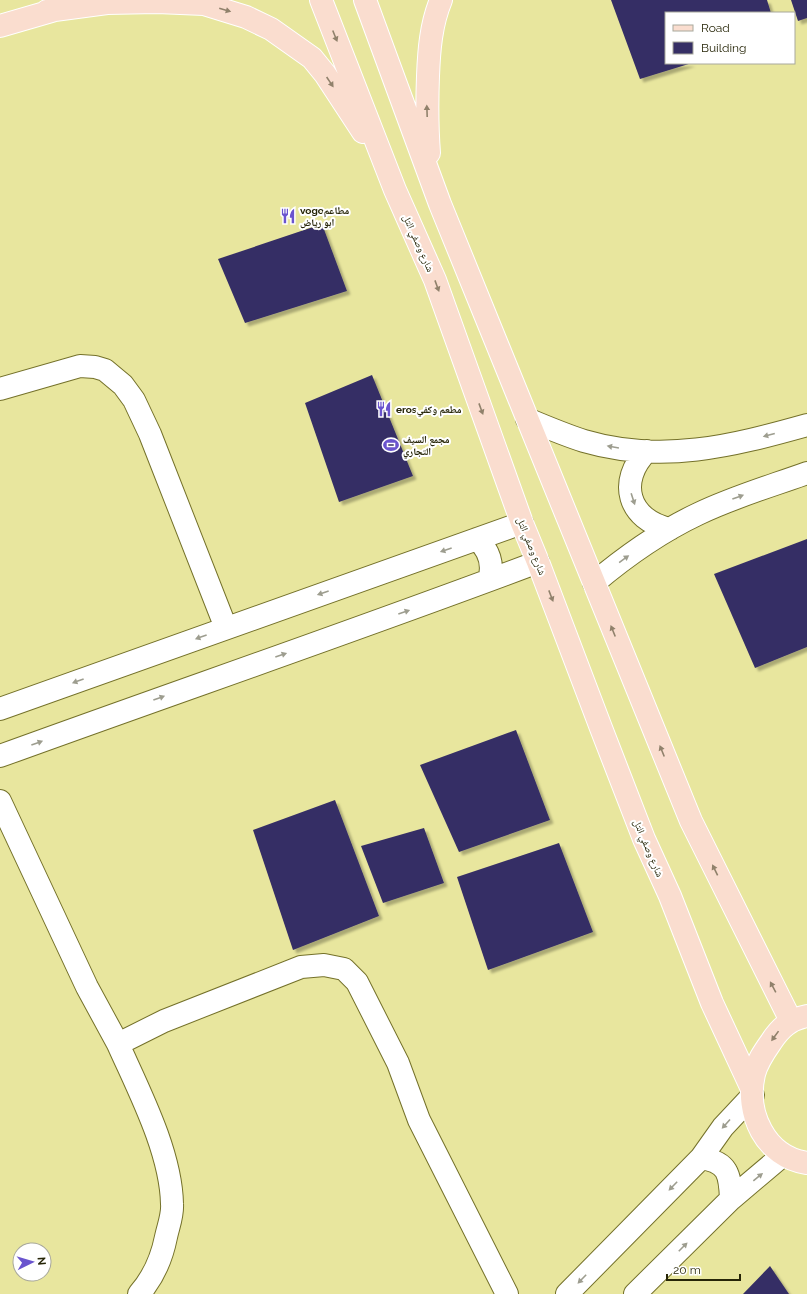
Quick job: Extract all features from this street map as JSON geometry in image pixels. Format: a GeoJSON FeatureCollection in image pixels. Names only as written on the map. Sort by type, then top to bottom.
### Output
{"type":"FeatureCollection","features":[{"type":"Feature","properties":{"kind":"main road"},"geometry":{"type":"LineString","coordinates":[[0,26],[47,11],[91,0]]}},
{"type":"Feature","properties":{"kind":"main road","name":"شارع وصفي التل"},"geometry":{"type":"LineString","coordinates":[[321,0],[395,190],[435,280],[522,523],[600,728],[644,839],[670,896],[712,1003],[753,1092]]}},
{"type":"Feature","properties":{"kind":"main road"},"geometry":{"type":"LineString","coordinates":[[365,0],[430,178],[691,821],[799,1019],[779,1030],[764,1050],[754,1074],[753,1092],[753,1104],[756,1118],[762,1132],[770,1144],[799,1164]]}},
{"type":"Feature","properties":{"kind":"main road"},"geometry":{"type":"LineString","coordinates":[[430,178],[426,105],[429,47],[441,0]]}},
{"type":"Feature","properties":{"kind":"main road"},"geometry":{"type":"LineString","coordinates":[[47,11],[107,3],[157,2],[204,4],[246,17],[271,29],[298,47],[318,65],[357,123],[395,190]]}},
{"type":"Feature","properties":{"kind":"street"},"geometry":{"type":"LineString","coordinates":[[0,389],[80,366],[95,367],[105,370],[124,385],[134,400],[150,434],[226,628]]}},
{"type":"Feature","properties":{"kind":"street"},"geometry":{"type":"LineString","coordinates":[[527,419],[585,441],[616,448],[678,452],[709,449],[807,425]]}},
{"type":"Feature","properties":{"kind":"street"},"geometry":{"type":"LineString","coordinates":[[647,451],[634,467],[630,488],[632,498],[642,516],[659,527],[670,529]]}},
{"type":"Feature","properties":{"kind":"street"},"geometry":{"type":"LineString","coordinates":[[594,583],[645,543],[698,514],[723,503],[807,473]]}},
{"type":"Feature","properties":{"kind":"street"},"geometry":{"type":"LineString","coordinates":[[0,709],[522,523]]}},
{"type":"Feature","properties":{"kind":"street"},"geometry":{"type":"LineString","coordinates":[[477,539],[485,547],[490,558],[491,569],[489,580]]}},
{"type":"Feature","properties":{"kind":"street"},"geometry":{"type":"LineString","coordinates":[[0,756],[538,562]]}},
{"type":"Feature","properties":{"kind":"street"},"geometry":{"type":"LineString","coordinates":[[0,801],[87,987],[118,1044],[148,1112],[170,1179],[173,1206],[163,1249],[148,1284],[139,1294]]}},
{"type":"Feature","properties":{"kind":"street"},"geometry":{"type":"LineString","coordinates":[[118,1044],[164,1021],[301,967],[324,965],[344,969],[357,982],[374,1014],[398,1063],[419,1120],[507,1294]]}},
{"type":"Feature","properties":{"kind":"street"},"geometry":{"type":"LineString","coordinates":[[567,1294],[701,1158],[723,1127],[753,1092]]}},
{"type":"Feature","properties":{"kind":"street"},"geometry":{"type":"LineString","coordinates":[[701,1158],[715,1161],[728,1170],[731,1199]]}},
{"type":"Feature","properties":{"kind":"street"},"geometry":{"type":"LineString","coordinates":[[635,1294],[731,1199],[799,1164]]}},
{"type":"Feature","properties":{"kind":"building"},"geometry":{"type":"Polygon","coordinates":[[[611,0],[767,0],[771,12],[665,12],[665,64],[689,64],[640,79],[611,0]]]}},
{"type":"Feature","properties":{"kind":"building"},"geometry":{"type":"Polygon","coordinates":[[[791,0],[807,0],[807,18],[798,21],[791,0]]]}},
{"type":"Feature","properties":{"kind":"building"},"geometry":{"type":"Polygon","coordinates":[[[322,224],[347,291],[245,323],[218,259],[322,224]]]}},
{"type":"Feature","properties":{"kind":"building"},"geometry":{"type":"Polygon","coordinates":[[[372,375],[413,476],[339,502],[305,403],[372,375]]]}},
{"type":"Feature","properties":{"kind":"building"},"geometry":{"type":"Polygon","coordinates":[[[807,539],[807,647],[755,668],[714,574],[807,539]]]}},
{"type":"Feature","properties":{"kind":"building"},"geometry":{"type":"Polygon","coordinates":[[[516,730],[550,820],[459,852],[420,765],[516,730]]]}},
{"type":"Feature","properties":{"kind":"building"},"geometry":{"type":"Polygon","coordinates":[[[335,800],[379,916],[293,950],[253,830],[335,800]]]}},
{"type":"Feature","properties":{"kind":"building"},"geometry":{"type":"Polygon","coordinates":[[[424,828],[444,883],[383,903],[361,846],[424,828]]]}},
{"type":"Feature","properties":{"kind":"building"},"geometry":{"type":"Polygon","coordinates":[[[559,843],[593,932],[488,970],[457,877],[559,843]]]}},
{"type":"Feature","properties":{"kind":"building"},"geometry":{"type":"Polygon","coordinates":[[[770,1266],[789,1294],[743,1294],[770,1266]]]}},
{"type":"Feature","properties":{"kind":"place","name":"vogoمطاعم ابو رياض"},"geometry":{"type":"Point","coordinates":[288,216]}},
{"type":"Feature","properties":{"kind":"place","name":"erosمطعم وكفي"},"geometry":{"type":"Point","coordinates":[384,409]}},
{"type":"Feature","properties":{"kind":"place","name":"مجمع السيف التجاري"},"geometry":{"type":"Point","coordinates":[391,445]}}]}
